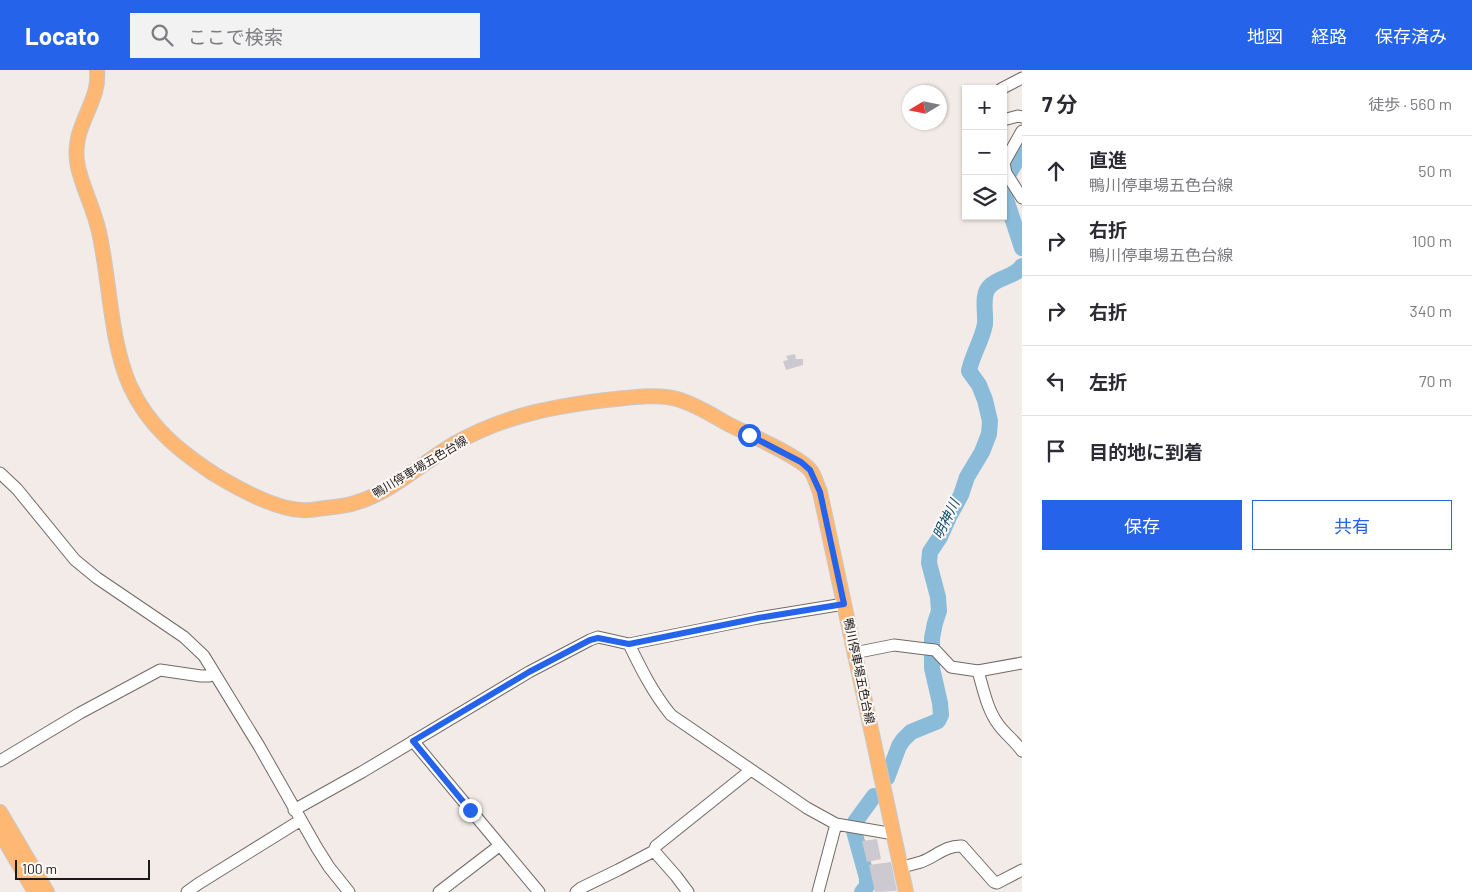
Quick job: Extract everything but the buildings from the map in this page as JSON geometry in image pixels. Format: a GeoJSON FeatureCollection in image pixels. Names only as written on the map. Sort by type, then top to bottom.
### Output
{"type":"FeatureCollection","features":[{"type":"Feature","properties":{"kind":"main road","name":"鴨川停車場五色台線"},"geometry":{"type":"LineString","coordinates":[[98,70],[95,94],[82,122],[76,152],[78,168],[99,229],[115,333],[130,385],[144,412],[160,432],[188,457],[252,495],[287,508],[304,511],[340,507],[372,497],[455,444],[500,423],[532,412],[573,404],[661,396],[675,398],[701,409],[801,462],[810,470],[820,492],[906,892]]}},
{"type":"Feature","properties":{"kind":"main road"},"geometry":{"type":"LineString","coordinates":[[0,812],[47,892]]}},
{"type":"Feature","properties":{"kind":"main road"},"geometry":{"type":"LineString","coordinates":[[0,832],[35,892]]}},
{"type":"Feature","properties":{"kind":"street"},"geometry":{"type":"LineString","coordinates":[[1007,86],[1022,78]]}},
{"type":"Feature","properties":{"kind":"street"},"geometry":{"type":"LineString","coordinates":[[1007,119],[1018,116],[1022,117]]}},
{"type":"Feature","properties":{"kind":"street"},"geometry":{"type":"LineString","coordinates":[[1022,131],[1004,163],[1006,173],[1022,198]]}},
{"type":"Feature","properties":{"kind":"street"},"geometry":{"type":"LineString","coordinates":[[0,474],[17,490],[75,560],[97,578],[184,637],[204,656],[259,746],[294,810],[330,867],[349,892]]}},
{"type":"Feature","properties":{"kind":"street"},"geometry":{"type":"LineString","coordinates":[[294,810],[362,772],[529,672],[590,640],[598,638],[629,644],[758,618],[844,604]]}},
{"type":"Feature","properties":{"kind":"street"},"geometry":{"type":"LineString","coordinates":[[629,644],[648,681],[671,715],[807,808],[836,824],[894,834]]}},
{"type":"Feature","properties":{"kind":"street"},"geometry":{"type":"LineString","coordinates":[[854,653],[894,646],[930,649],[951,667],[978,671],[1022,663]]}},
{"type":"Feature","properties":{"kind":"street"},"geometry":{"type":"LineString","coordinates":[[0,761],[80,713],[160,670],[201,676],[216,674]]}},
{"type":"Feature","properties":{"kind":"street"},"geometry":{"type":"LineString","coordinates":[[978,671],[989,707],[997,723],[1022,751]]}},
{"type":"Feature","properties":{"kind":"street"},"geometry":{"type":"LineString","coordinates":[[413,741],[539,892]]}},
{"type":"Feature","properties":{"kind":"street"},"geometry":{"type":"LineString","coordinates":[[584,890],[654,851],[656,846],[751,770]]}},
{"type":"Feature","properties":{"kind":"street"},"geometry":{"type":"LineString","coordinates":[[187,892],[301,820]]}},
{"type":"Feature","properties":{"kind":"street"},"geometry":{"type":"LineString","coordinates":[[818,892],[836,824]]}},
{"type":"Feature","properties":{"kind":"street"},"geometry":{"type":"LineString","coordinates":[[439,892],[499,846]]}},
{"type":"Feature","properties":{"kind":"street"},"geometry":{"type":"LineString","coordinates":[[901,867],[922,862],[943,850],[962,846],[994,882],[997,883],[1022,870]]}},
{"type":"Feature","properties":{"kind":"street"},"geometry":{"type":"LineString","coordinates":[[654,851],[688,892]]}},
{"type":"Feature","properties":{"kind":"waterway","name":"明神川"},"geometry":{"type":"LineString","coordinates":[[1007,177],[1022,151]]}},
{"type":"Feature","properties":{"kind":"waterway","name":"明神川"},"geometry":{"type":"LineString","coordinates":[[1007,202],[1022,248]]}},
{"type":"Feature","properties":{"kind":"waterway","name":"明神川"},"geometry":{"type":"LineString","coordinates":[[887,778],[903,740],[911,732],[938,721],[941,715],[932,668],[932,638],[939,611],[938,597],[929,563],[930,552],[940,537],[989,434],[990,421],[985,400],[979,385],[969,371],[985,324],[984,303],[987,289],[998,280],[1015,273],[1022,266]]}},
{"type":"Feature","properties":{"kind":"waterway","name":"明神川"},"geometry":{"type":"LineString","coordinates":[[862,892],[867,886],[867,878],[854,831],[855,822],[874,796]]}},
{"type":"Feature","properties":{"kind":"route"},"geometry":{"type":"LineString","coordinates":[[470,810],[413,741],[529,672],[590,640],[598,638],[629,644],[758,618],[844,604],[816,480],[810,470],[801,462],[749,435]]}}]}
